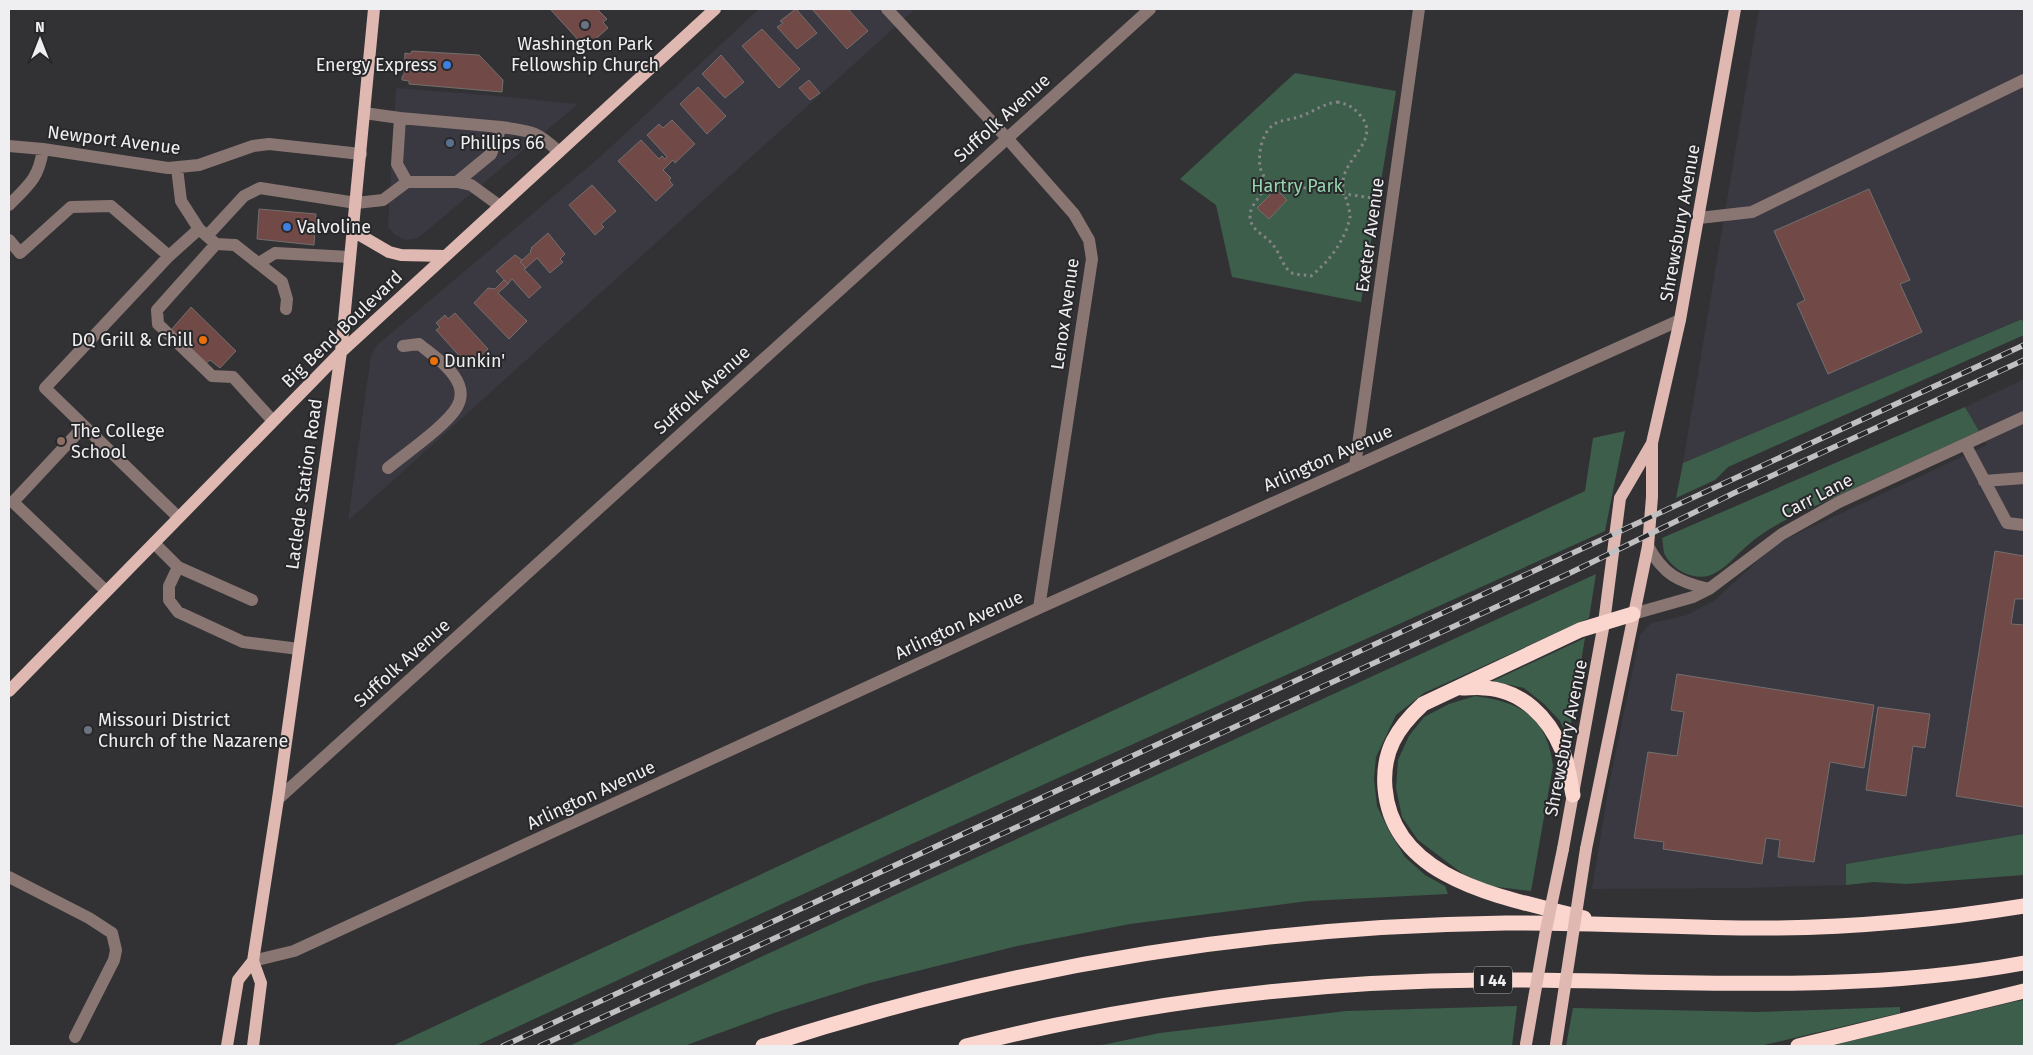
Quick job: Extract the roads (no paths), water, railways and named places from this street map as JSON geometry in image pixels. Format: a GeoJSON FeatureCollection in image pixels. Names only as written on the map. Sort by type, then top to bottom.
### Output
{"type":"FeatureCollection","features":[{"type":"Feature","properties":{"kind":"highway"},"geometry":{"type":"LineString","coordinates":[[1605,924],[1482,890],[1450,877],[1420,857],[1400,835],[1386,805],[1384,774],[1390,746],[1406,720],[1423,704],[1580,630],[1633,614]]}},
{"type":"Feature","properties":{"kind":"highway"},"geometry":{"type":"LineString","coordinates":[[1456,688],[1486,688],[1512,694],[1535,708],[1552,729],[1563,751],[1573,795]]}},
{"type":"Feature","properties":{"kind":"highway"},"geometry":{"type":"LineString","coordinates":[[763,1046],[827,1025],[1017,976],[1115,958],[1203,945],[1408,926],[1506,923],[1762,928],[1856,926],[1952,917],[2024,906]]}},
{"type":"Feature","properties":{"kind":"highway","name":"I 44"},"geometry":{"type":"LineString","coordinates":[[966,1046],[1090,1019],[1189,1003],[1297,990],[1484,980],[1711,984],[1812,983],[1910,977],[2024,963]]}},
{"type":"Feature","properties":{"kind":"highway"},"geometry":{"type":"LineString","coordinates":[[1798,1046],[2024,991]]}},
{"type":"Feature","properties":{"kind":"main road","name":"Laclede Station Road"},"geometry":{"type":"LineString","coordinates":[[253,1046],[261,983],[253,961],[278,799],[341,352],[374,9]]}},
{"type":"Feature","properties":{"kind":"main road","name":"Big Bend Boulevard"},"geometry":{"type":"LineString","coordinates":[[9,691],[341,352],[715,9]]}},
{"type":"Feature","properties":{"kind":"main road","name":"Shrewsbury Avenue"},"geometry":{"type":"LineString","coordinates":[[1556,1045],[1586,849],[1648,546],[1652,497],[1652,443],[1680,320],[1735,9]]}},
{"type":"Feature","properties":{"kind":"main road"},"geometry":{"type":"LineString","coordinates":[[353,231],[388,252],[445,256]]}},
{"type":"Feature","properties":{"kind":"main road","name":"Shrewsbury Avenue"},"geometry":{"type":"LineString","coordinates":[[1526,1045],[1604,623],[1620,498],[1652,443]]}},
{"type":"Feature","properties":{"kind":"main road","name":"Laclede Station Road"},"geometry":{"type":"LineString","coordinates":[[227,1046],[238,980],[253,961]]}},
{"type":"Feature","properties":{"kind":"street","name":"Lenox Avenue"},"geometry":{"type":"LineString","coordinates":[[887,9],[1006,137],[1074,214],[1089,240],[1092,259],[1039,608]]}},
{"type":"Feature","properties":{"kind":"street","name":"Suffolk Avenue"},"geometry":{"type":"LineString","coordinates":[[278,799],[1006,137],[1150,9]]}},
{"type":"Feature","properties":{"kind":"street","name":"Exeter Avenue"},"geometry":{"type":"LineString","coordinates":[[1355,466],[1419,9]]}},
{"type":"Feature","properties":{"kind":"street"},"geometry":{"type":"LineString","coordinates":[[1699,218],[1752,212],[2024,80]]}},
{"type":"Feature","properties":{"kind":"street"},"geometry":{"type":"LineString","coordinates":[[364,113],[526,130],[542,136],[559,152]]}},
{"type":"Feature","properties":{"kind":"street"},"geometry":{"type":"LineString","coordinates":[[400,118],[397,164],[407,182]]}},
{"type":"Feature","properties":{"kind":"street"},"geometry":{"type":"LineString","coordinates":[[457,182],[491,154],[501,127]]}},
{"type":"Feature","properties":{"kind":"street","name":"Newport Avenue"},"geometry":{"type":"LineString","coordinates":[[9,146],[177,168],[199,165],[253,146],[269,144],[360,154]]}},
{"type":"Feature","properties":{"kind":"street"},"geometry":{"type":"LineString","coordinates":[[9,204],[38,173],[41,167],[43,149]]}},
{"type":"Feature","properties":{"kind":"street"},"geometry":{"type":"LineString","coordinates":[[177,168],[181,201],[208,236],[235,245],[282,282],[287,299],[286,309]]}},
{"type":"Feature","properties":{"kind":"street"},"geometry":{"type":"LineString","coordinates":[[273,421],[232,377],[212,376],[158,324],[157,310],[193,269],[208,236],[244,196],[260,188],[356,203],[383,200],[407,182],[457,182],[470,186],[500,206]]}},
{"type":"Feature","properties":{"kind":"street"},"geometry":{"type":"LineString","coordinates":[[9,240],[20,253],[71,207],[111,206],[168,256]]}},
{"type":"Feature","properties":{"kind":"street"},"geometry":{"type":"LineString","coordinates":[[178,517],[45,388],[168,256],[208,236]]}},
{"type":"Feature","properties":{"kind":"street"},"geometry":{"type":"LineString","coordinates":[[259,262],[275,253],[350,257]]}},
{"type":"Feature","properties":{"kind":"street","name":"Arlington Avenue"},"geometry":{"type":"LineString","coordinates":[[253,961],[294,951],[1039,608],[1680,320]]}},
{"type":"Feature","properties":{"kind":"street"},"geometry":{"type":"LineString","coordinates":[[388,468],[442,423],[456,409],[462,395],[459,383],[440,362],[419,344],[403,346]]}},
{"type":"Feature","properties":{"kind":"street","name":"Carr Lane"},"geometry":{"type":"LineString","coordinates":[[1633,614],[1693,597],[1709,589],[1782,534],[1839,502],[2024,417]]}},
{"type":"Feature","properties":{"kind":"street"},"geometry":{"type":"LineString","coordinates":[[84,426],[13,502],[106,591]]}},
{"type":"Feature","properties":{"kind":"street"},"geometry":{"type":"LineString","coordinates":[[1965,444],[2007,523],[2024,525]]}},
{"type":"Feature","properties":{"kind":"street"},"geometry":{"type":"LineString","coordinates":[[1984,481],[2024,478]]}},
{"type":"Feature","properties":{"kind":"street"},"geometry":{"type":"LineString","coordinates":[[154,543],[178,567],[252,600]]}},
{"type":"Feature","properties":{"kind":"street"},"geometry":{"type":"LineString","coordinates":[[1648,546],[1656,561],[1674,578],[1688,584],[1709,589]]}},
{"type":"Feature","properties":{"kind":"street"},"geometry":{"type":"LineString","coordinates":[[178,567],[169,586],[168,600],[178,612],[243,642],[299,649]]}},
{"type":"Feature","properties":{"kind":"street"},"geometry":{"type":"LineString","coordinates":[[9,877],[89,918],[112,933],[116,950],[114,960],[75,1037]]}},
{"type":"Feature","properties":{"kind":"railway"},"geometry":{"type":"LineString","coordinates":[[503,1046],[2024,345]]}},
{"type":"Feature","properties":{"kind":"railway"},"geometry":{"type":"LineString","coordinates":[[540,1046],[1570,573],[1734,493],[2024,360]]}},
{"type":"Feature","properties":{"kind":"place","name":"Washington Park Fellowship Church"},"geometry":{"type":"Point","coordinates":[585,25]}},
{"type":"Feature","properties":{"kind":"place","name":"Energy Express"},"geometry":{"type":"Point","coordinates":[447,65]}},
{"type":"Feature","properties":{"kind":"place","name":"Phillips 66"},"geometry":{"type":"Point","coordinates":[450,143]}},
{"type":"Feature","properties":{"kind":"place","name":"Valvoline"},"geometry":{"type":"Point","coordinates":[287,227]}},
{"type":"Feature","properties":{"kind":"place","name":"DQ Grill & Chill"},"geometry":{"type":"Point","coordinates":[203,340]}},
{"type":"Feature","properties":{"kind":"place","name":"Dunkin'"},"geometry":{"type":"Point","coordinates":[434,361]}},
{"type":"Feature","properties":{"kind":"place","name":"The College School"},"geometry":{"type":"Point","coordinates":[61,441]}},
{"type":"Feature","properties":{"kind":"place","name":"Missouri District Church of the Nazarene"},"geometry":{"type":"Point","coordinates":[88,730]}},
{"type":"Feature","properties":{"kind":"park label","name":"Hartry Park"},"geometry":{"type":"Point","coordinates":[1297,186]}}]}
